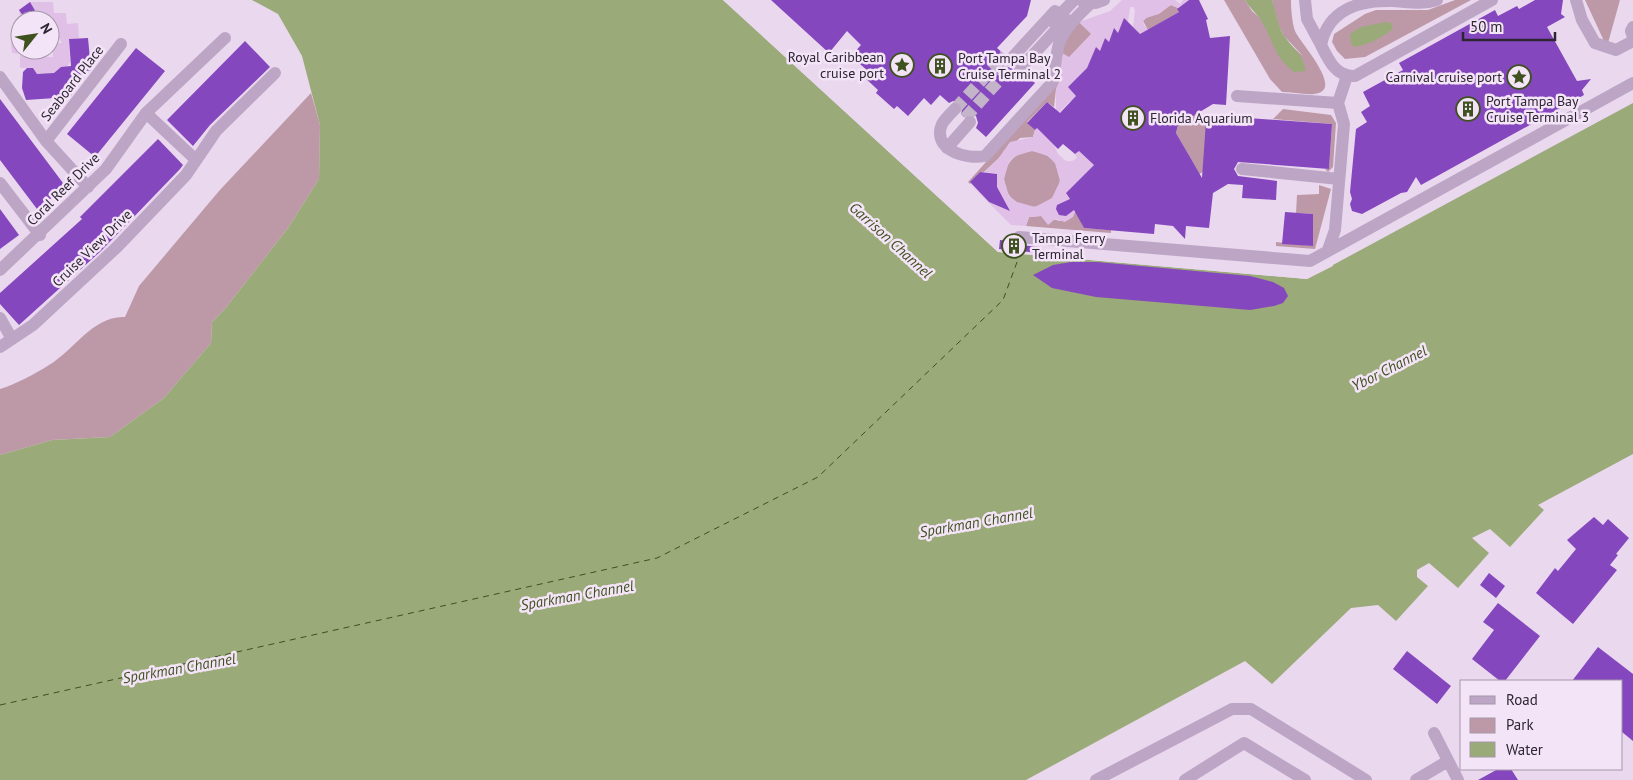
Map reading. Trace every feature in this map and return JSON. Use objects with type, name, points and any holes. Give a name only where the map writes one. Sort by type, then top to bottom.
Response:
[{"type":"street","points":[[1012,62],[1056,0]]},
{"type":"street","points":[[1012,62],[1065,0]]},
{"type":"street","points":[[1012,62],[1080,1],[1104,0]]},
{"type":"street","points":[[1305,0],[1307,19],[1332,66],[1347,76],[1362,74],[1492,0]]},
{"type":"street","points":[[1321,45],[1327,24],[1334,16],[1353,7],[1378,2],[1426,4],[1437,0]]},
{"type":"street","points":[[1576,0],[1582,20],[1595,42],[1616,50],[1633,39],[1631,31],[1633,27]]},
{"type":"street","points":[[944,142],[963,116],[942,123],[944,142],[960,156],[978,158],[988,154],[1051,84],[1055,73],[1059,42],[1080,1]]},
{"type":"street","name":"Coral Reef Drive","points":[[0,270],[106,170],[146,113],[224,38]]},
{"type":"street","name":"Seaboard Place","points":[[46,141],[121,44]]},
{"type":"street","name":"Cruise View Drive","points":[[0,347],[33,325],[117,248],[186,175],[216,131],[275,73]]},
{"type":"street","points":[[1328,250],[1335,230],[1344,124],[1338,103],[1347,76]]},
{"type":"street","points":[[0,77],[46,141],[88,187]]},
{"type":"street","points":[[1019,237],[1310,261],[1633,83]]},
{"type":"street","points":[[1237,96],[1338,103]]},
{"type":"street","points":[[146,113],[196,159]]},
{"type":"street","points":[[1242,169],[1339,179]]},
{"type":"street","points":[[0,183],[40,234]]},
{"type":"street","points":[[0,318],[12,339]]},
{"type":"street","points":[[1096,780],[1232,708],[1251,709],[1366,780]]},
{"type":"street","points":[[1434,733],[1458,780]]},
{"type":"street","points":[[1185,780],[1244,743],[1305,780]]},
{"type":"street","points":[[1416,780],[1448,761]]},
{"type":"green space","points":[[1224,0],[1245,0],[1252,11],[1303,56],[1284,36],[1278,24],[1272,0],[1291,0],[1295,31],[1323,76],[1325,85],[1323,91],[1314,94],[1282,92],[1270,79]]},
{"type":"green space","points":[[1455,0],[1471,0],[1365,57],[1345,59],[1332,42],[1334,34],[1365,14],[1376,10],[1428,10]]},
{"type":"green space","points":[[1585,0],[1620,0],[1608,43],[1604,41]]},
{"type":"green space","points":[[1171,5],[1178,8],[1179,12],[1148,30],[1143,21]]},
{"type":"green space","points":[[1079,22],[1092,34],[1069,58],[1062,53],[1065,40]]},
{"type":"green space","points":[[1060,71],[1062,75],[1056,89],[1054,107],[1047,102],[1027,122],[1035,130],[1033,137],[1020,138],[984,172],[980,172],[970,184],[968,182],[1050,91]]},
{"type":"green space","points":[[311,93],[320,125],[319,179],[288,228],[224,310],[212,322],[211,343],[164,398],[110,437],[52,440],[0,455],[0,389],[49,365],[94,327],[114,318],[125,317],[139,286],[219,191]]},
{"type":"green space","points":[[1283,109],[1331,115],[1336,123],[1333,167],[1328,172],[1325,169],[1329,169],[1332,124],[1273,119]]},
{"type":"green space","points":[[1195,114],[1201,124],[1211,128],[1207,170],[1199,174],[1176,133],[1178,125]]},
{"type":"green space","points":[[1032,151],[1043,153],[1052,159],[1058,168],[1060,179],[1058,190],[1052,199],[1043,205],[1032,207],[1021,205],[1012,199],[1006,190],[1004,179],[1006,168],[1012,159],[1021,153]]},
{"type":"green space","points":[[1319,185],[1331,189],[1315,249],[1276,246],[1276,242],[1313,246],[1313,214],[1296,213],[1297,195],[1319,194]]},
{"type":"green space","points":[[1076,210],[1084,228],[1111,230],[1111,233],[1026,226],[1029,217],[1041,216],[1060,221]]},
{"type":"shaded area","points":[[1122,0],[1175,0],[1180,4],[1183,0],[1189,0],[1178,8],[1171,5],[1159,14],[1146,18],[1143,21],[1148,30],[1140,34],[1133,27],[1135,10],[1133,7],[1130,7],[1128,22],[1124,19],[1118,33],[1114,29],[1109,42],[1105,38],[1100,51],[1087,68],[1068,87],[1083,102],[1077,108],[1070,101],[1041,132],[1066,161],[1072,161],[1077,158],[1075,154],[1079,151],[1094,165],[1066,193],[1076,210],[1073,217],[1065,222],[1055,219],[1048,225],[1041,216],[1029,217],[1026,226],[1011,225],[970,184],[990,202],[997,187],[997,174],[984,172],[998,159],[1010,142],[1033,137],[1035,130],[1056,109],[1056,89],[1062,75],[1060,71],[1062,53],[1069,57],[1091,34],[1079,22],[1110,11]],"holes":[[[1032,151],[1048,156],[1055,163],[1060,181],[1052,198],[1035,207],[1017,202],[1009,196],[1004,179],[1009,162],[1015,156]]]},
{"type":"shaded area","points":[[30,2],[53,2],[54,10],[19,10]]},
{"type":"shaded area","points":[[60,13],[66,13],[67,24],[78,23],[79,38],[69,39],[70,62],[67,67],[57,70],[44,90],[43,74],[37,74],[33,68],[20,68],[20,60],[60,60],[60,43],[62,43],[60,40]]},
{"type":"water","points":[[252,0],[723,0],[998,252],[1307,279],[1633,103],[1633,454],[1538,505],[1544,510],[1510,547],[1490,529],[1472,538],[1489,553],[1458,588],[1429,563],[1417,570],[1417,577],[1428,586],[1396,621],[1378,605],[1351,608],[1272,684],[1245,661],[1026,780],[0,780],[0,455],[52,440],[110,437],[164,398],[211,343],[212,322],[224,310],[288,228],[319,179],[320,125],[302,56],[278,14]]},
{"type":"water","points":[[1245,0],[1272,0],[1281,30],[1299,54],[1306,71],[1294,72],[1287,66],[1277,53],[1260,19]]},
{"type":"water","points":[[1386,22],[1391,23],[1393,29],[1379,38],[1365,45],[1354,47],[1351,43],[1350,34],[1361,27]]},
{"type":"pier","points":[[723,0],[727,0],[999,249],[1306,277],[1332,263],[1333,266],[1307,279],[998,252]]},
{"type":"building","name":"Port Tampa Bay Cruise Terminal 2","points":[[771,0],[1031,0],[1027,16],[997,48],[1004,54],[1002,59],[1004,66],[1012,68],[1015,75],[1022,77],[1026,75],[1035,83],[986,137],[976,128],[978,123],[976,116],[971,114],[964,117],[961,114],[963,107],[960,103],[953,101],[949,103],[940,95],[931,105],[924,98],[908,116],[897,106],[894,109],[876,93],[878,90],[864,77],[869,72],[851,56],[861,45],[847,31],[829,53]]},
{"type":"building","name":"Florida Aquarium","points":[[1189,0],[1199,0],[1208,19],[1206,20],[1210,38],[1230,36],[1226,105],[1213,104],[1178,125],[1176,133],[1202,178],[1206,121],[1212,124],[1247,126],[1248,118],[1332,124],[1329,169],[1238,162],[1234,169],[1238,176],[1277,181],[1276,200],[1242,198],[1243,185],[1228,184],[1213,193],[1209,228],[1186,226],[1185,239],[1173,226],[1155,224],[1154,234],[1084,228],[1074,210],[1066,216],[1059,215],[1056,209],[1057,205],[1070,199],[1066,193],[1094,165],[1079,151],[1075,154],[1063,144],[1058,149],[1037,128],[1035,130],[1027,123],[1047,102],[1060,113],[1076,96],[1068,87],[1087,68],[1096,47],[1100,51],[1105,38],[1109,42],[1114,28],[1118,33],[1124,18],[1140,34],[1179,12],[1177,9]]},
{"type":"building","name":"Port Tampa Bay Cruise Terminal 3","points":[[1535,0],[1563,0],[1561,14],[1565,17],[1547,27],[1577,81],[1591,79],[1582,90],[1584,95],[1421,185],[1416,177],[1407,192],[1401,193],[1362,214],[1352,211],[1350,192],[1356,129],[1367,122],[1361,112],[1370,106],[1363,92],[1403,70],[1399,63],[1495,10],[1498,16],[1517,6],[1519,9]]},
{"type":"building","points":[[30,2],[35,10],[19,10]]},
{"type":"building","points":[[88,38],[91,70],[86,71],[86,74],[76,75],[77,85],[73,85],[73,93],[70,97],[26,100],[22,88],[23,72],[27,68],[33,68],[37,74],[54,73],[61,67],[71,66],[69,39]]},
{"type":"building","points":[[245,41],[270,67],[210,125],[193,146],[167,120]]},
{"type":"building","points":[[136,48],[165,71],[95,157],[67,134]]},
{"type":"building","points":[[0,99],[66,187],[37,209],[0,160]]},
{"type":"building","points":[[158,139],[183,165],[101,251],[19,325],[0,304],[0,293],[82,219],[80,217]]},
{"type":"building","points":[[980,172],[997,174],[997,187],[1010,211],[989,202],[970,182]]},
{"type":"building","points":[[0,209],[19,235],[0,249]]},
{"type":"building","points":[[1285,212],[1313,214],[1313,246],[1282,244]]},
{"type":"building","name":"Tampa Ferry Terminal","points":[[1000,240],[1012,241],[1018,245],[1041,247],[1040,253],[999,249]]},
{"type":"building","points":[[1071,262],[1097,262],[1250,276],[1273,282],[1284,288],[1288,296],[1283,303],[1250,310],[1096,297],[1052,288],[1033,275],[1053,265]]},
{"type":"building","points":[[1594,517],[1603,525],[1608,519],[1629,538],[1610,565],[1617,570],[1573,624],[1536,593],[1555,568],[1558,571],[1576,549],[1567,540]]},
{"type":"building","points":[[1489,573],[1505,586],[1496,598],[1480,585]]},
{"type":"building","points":[[1498,603],[1540,636],[1506,680],[1499,680],[1472,659],[1494,630],[1483,622]]},
{"type":"building","points":[[1598,647],[1633,674],[1633,741],[1623,733],[1623,680],[1573,680]]},
{"type":"building","points":[[1407,651],[1451,686],[1437,704],[1393,669]]},
{"type":"building","points":[[1496,770],[1512,770],[1518,780],[1478,780]]},
{"type":"ferry route","points":[[0,705],[657,558],[818,477],[1003,300],[1020,254]]},
{"type":"tunnel","points":[[955,109],[1005,55]]},
{"type":"tunnel","points":[[965,118],[1014,64]]},
{"type":"place","name":"Royal Caribbean cruise port","points":[[902,65]]},
{"type":"place","name":"Port Tampa Bay Cruise Terminal 2","points":[[940,66]]},
{"type":"place","name":"Carnival cruise port","points":[[1519,77]]},
{"type":"place","name":"Port Tampa Bay Cruise Terminal 3","points":[[1468,109]]},
{"type":"place","name":"Florida Aquarium","points":[[1133,118]]},
{"type":"place","name":"Tampa Ferry Terminal","points":[[1014,246]]},
{"type":"water label","name":"Garrison Channel","points":[[891,240]]},
{"type":"water label","name":"Ybor Channel","points":[[1389,368]]},
{"type":"water label","name":"Sparkman Channel","points":[[976,522]]},
{"type":"water label","name":"Sparkman Channel","points":[[577,595]]},
{"type":"water label","name":"Sparkman Channel","points":[[179,668]]}]
